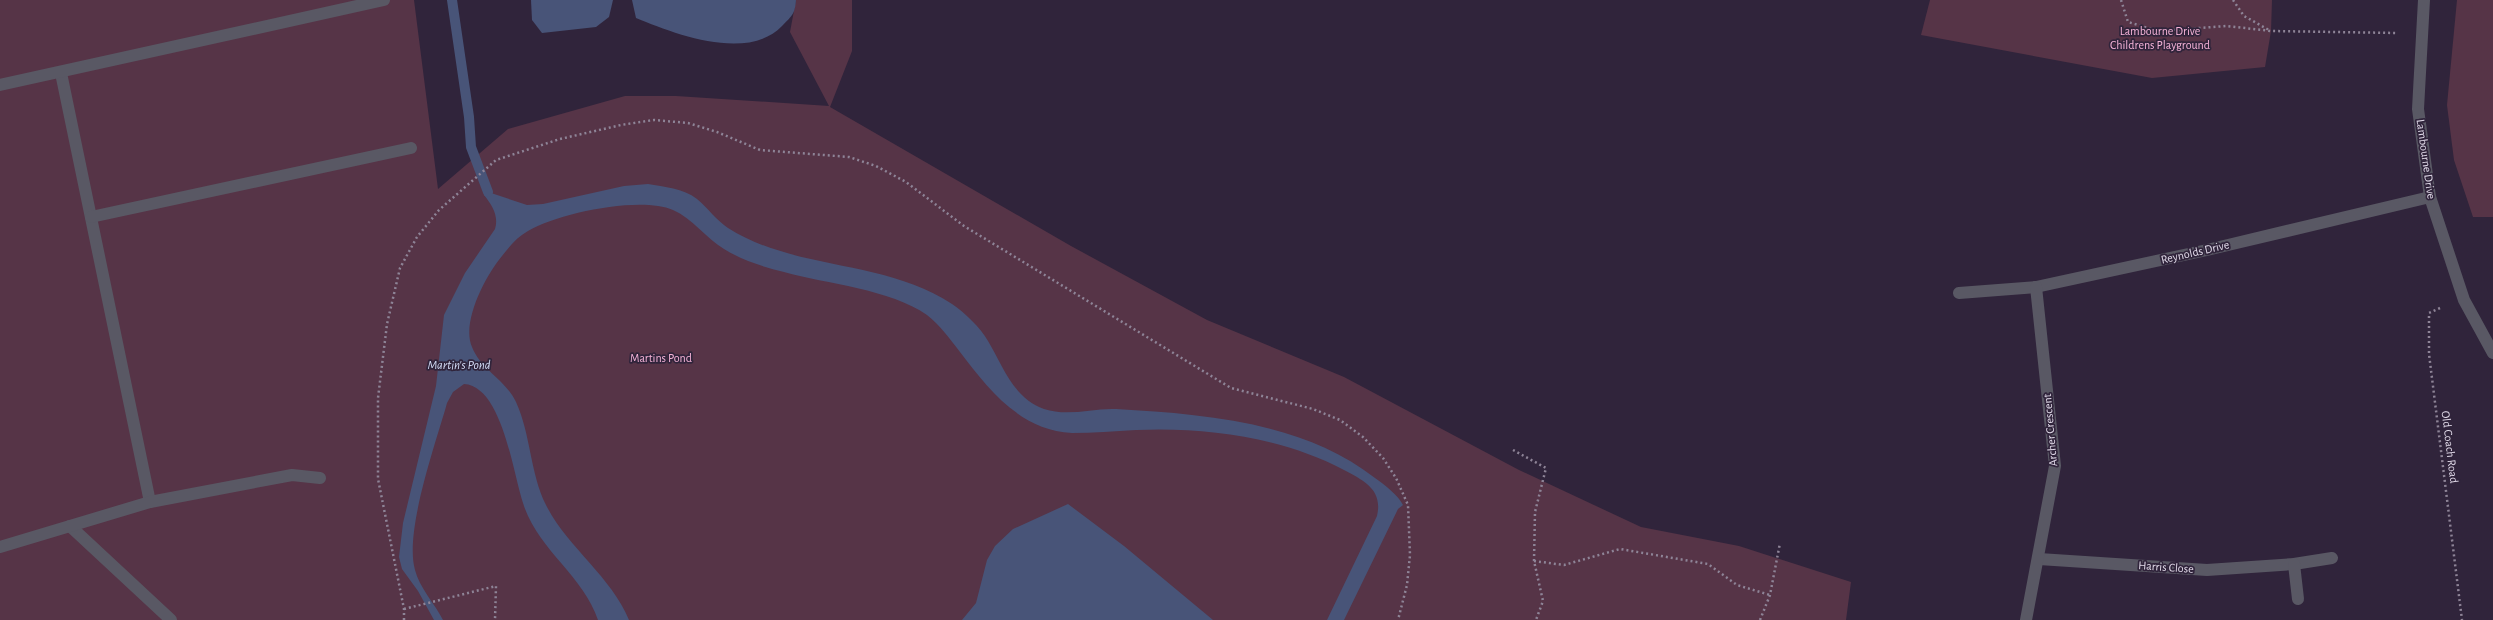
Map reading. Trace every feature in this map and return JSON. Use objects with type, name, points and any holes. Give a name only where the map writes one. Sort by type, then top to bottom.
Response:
[{"type":"street","points":[[0,85],[61,73],[384,0]]},
{"type":"street","name":"Lambourne Drive","points":[[2424,0],[2418,109],[2430,197],[2464,300],[2493,353]]},
{"type":"street","points":[[61,73],[150,502]]},
{"type":"street","points":[[91,217],[411,148]]},
{"type":"street","name":"Reynolds Drive","points":[[1959,293],[2036,287],[2207,250],[2430,197]]},
{"type":"street","name":"Archer Crescent","points":[[2026,620],[2039,559],[2055,466],[2036,287]]},
{"type":"street","points":[[0,547],[150,502],[292,475],[320,478]]},
{"type":"street","points":[[70,526],[171,620]]},
{"type":"street","name":"Harris Close","points":[[2039,559],[2207,570],[2294,564],[2332,558]]},
{"type":"street","points":[[2294,564],[2298,599]]},
{"type":"path","points":[[2121,0],[2128,22],[2158,31],[2227,26],[2271,31],[2421,33]]},
{"type":"path","points":[[2233,0],[2244,16],[2271,31]]},
{"type":"path","points":[[404,620],[404,609],[378,479],[378,398],[387,324],[400,268],[417,237],[439,210],[496,160],[560,139],[621,125],[654,120],[688,124],[717,132],[760,150],[849,157],[876,166],[906,182],[964,226],[1231,388],[1313,409],[1340,420],[1363,436],[1383,458],[1396,478],[1408,505],[1410,555],[1407,585],[1398,620]]},
{"type":"path","name":"Old Coach Road","points":[[2462,620],[2429,354],[2429,313],[2464,300]]},
{"type":"path","points":[[1513,450],[1546,468],[1535,512],[1534,561],[1543,601],[1536,620]]},
{"type":"path","points":[[1760,620],[1770,595],[1780,543]]},
{"type":"path","points":[[1534,561],[1564,565],[1620,549],[1708,564],[1738,584],[1770,595]]},
{"type":"path","points":[[404,609],[425,602],[496,586],[495,620]]},
{"type":"green space","name":"Martins Pond","points":[[0,0],[414,0],[438,189],[508,129],[625,96],[676,96],[829,106],[790,32],[796,0],[852,0],[852,51],[830,107],[1071,246],[1207,320],[1344,377],[1519,470],[1641,527],[1739,546],[1851,582],[1846,620],[0,620]]},
{"type":"green space","name":"Lambourne Drive Childrens Playground","points":[[1930,0],[2272,0],[2271,31],[2265,67],[2152,78],[1921,35]]},
{"type":"green space","points":[[2457,0],[2493,0],[2493,217],[2473,217],[2454,160],[2447,105]]},
{"type":"water","points":[[531,0],[613,0],[609,17],[596,27],[542,33],[532,20]]},
{"type":"water","points":[[632,0],[796,0],[795,9],[791,17],[767,37],[750,42],[731,44],[710,42],[690,37],[636,18]]},
{"type":"water","name":"Martin's Pond","points":[[648,184],[673,188],[692,195],[724,225],[754,242],[782,252],[898,279],[926,290],[952,304],[967,316],[981,331],[1004,371],[1024,397],[1033,404],[1044,409],[1071,412],[1116,409],[1218,418],[1252,424],[1285,433],[1317,444],[1347,459],[1387,487],[1395,494],[1403,505],[1398,509],[1344,620],[1327,620],[1377,516],[1378,507],[1375,493],[1371,487],[1359,478],[1320,459],[1295,449],[1243,436],[1189,430],[1136,430],[1072,433],[1053,430],[1037,424],[1021,416],[994,394],[941,328],[927,315],[912,306],[877,293],[801,276],[753,263],[724,249],[693,223],[673,210],[659,206],[641,205],[600,208],[579,213],[542,224],[524,233],[508,249],[489,275],[472,312],[469,337],[472,347],[481,362],[506,387],[516,402],[525,428],[537,480],[546,505],[565,534],[611,589],[629,620],[598,620],[582,589],[549,548],[530,519],[523,503],[504,433],[497,415],[488,399],[477,388],[464,384],[453,392],[447,403],[429,463],[417,511],[414,533],[413,553],[417,576],[443,620],[434,620],[418,591],[402,569],[399,557],[403,523],[436,386],[444,315],[465,273],[495,229],[496,220],[494,211],[484,195],[488,192],[527,205],[543,204],[624,186]]},
{"type":"water","points":[[1068,504],[1124,546],[1213,620],[962,620],[976,603],[987,560],[995,546],[1013,529]]},
{"type":"waterway","points":[[452,0],[469,117],[471,147],[488,192]]}]
